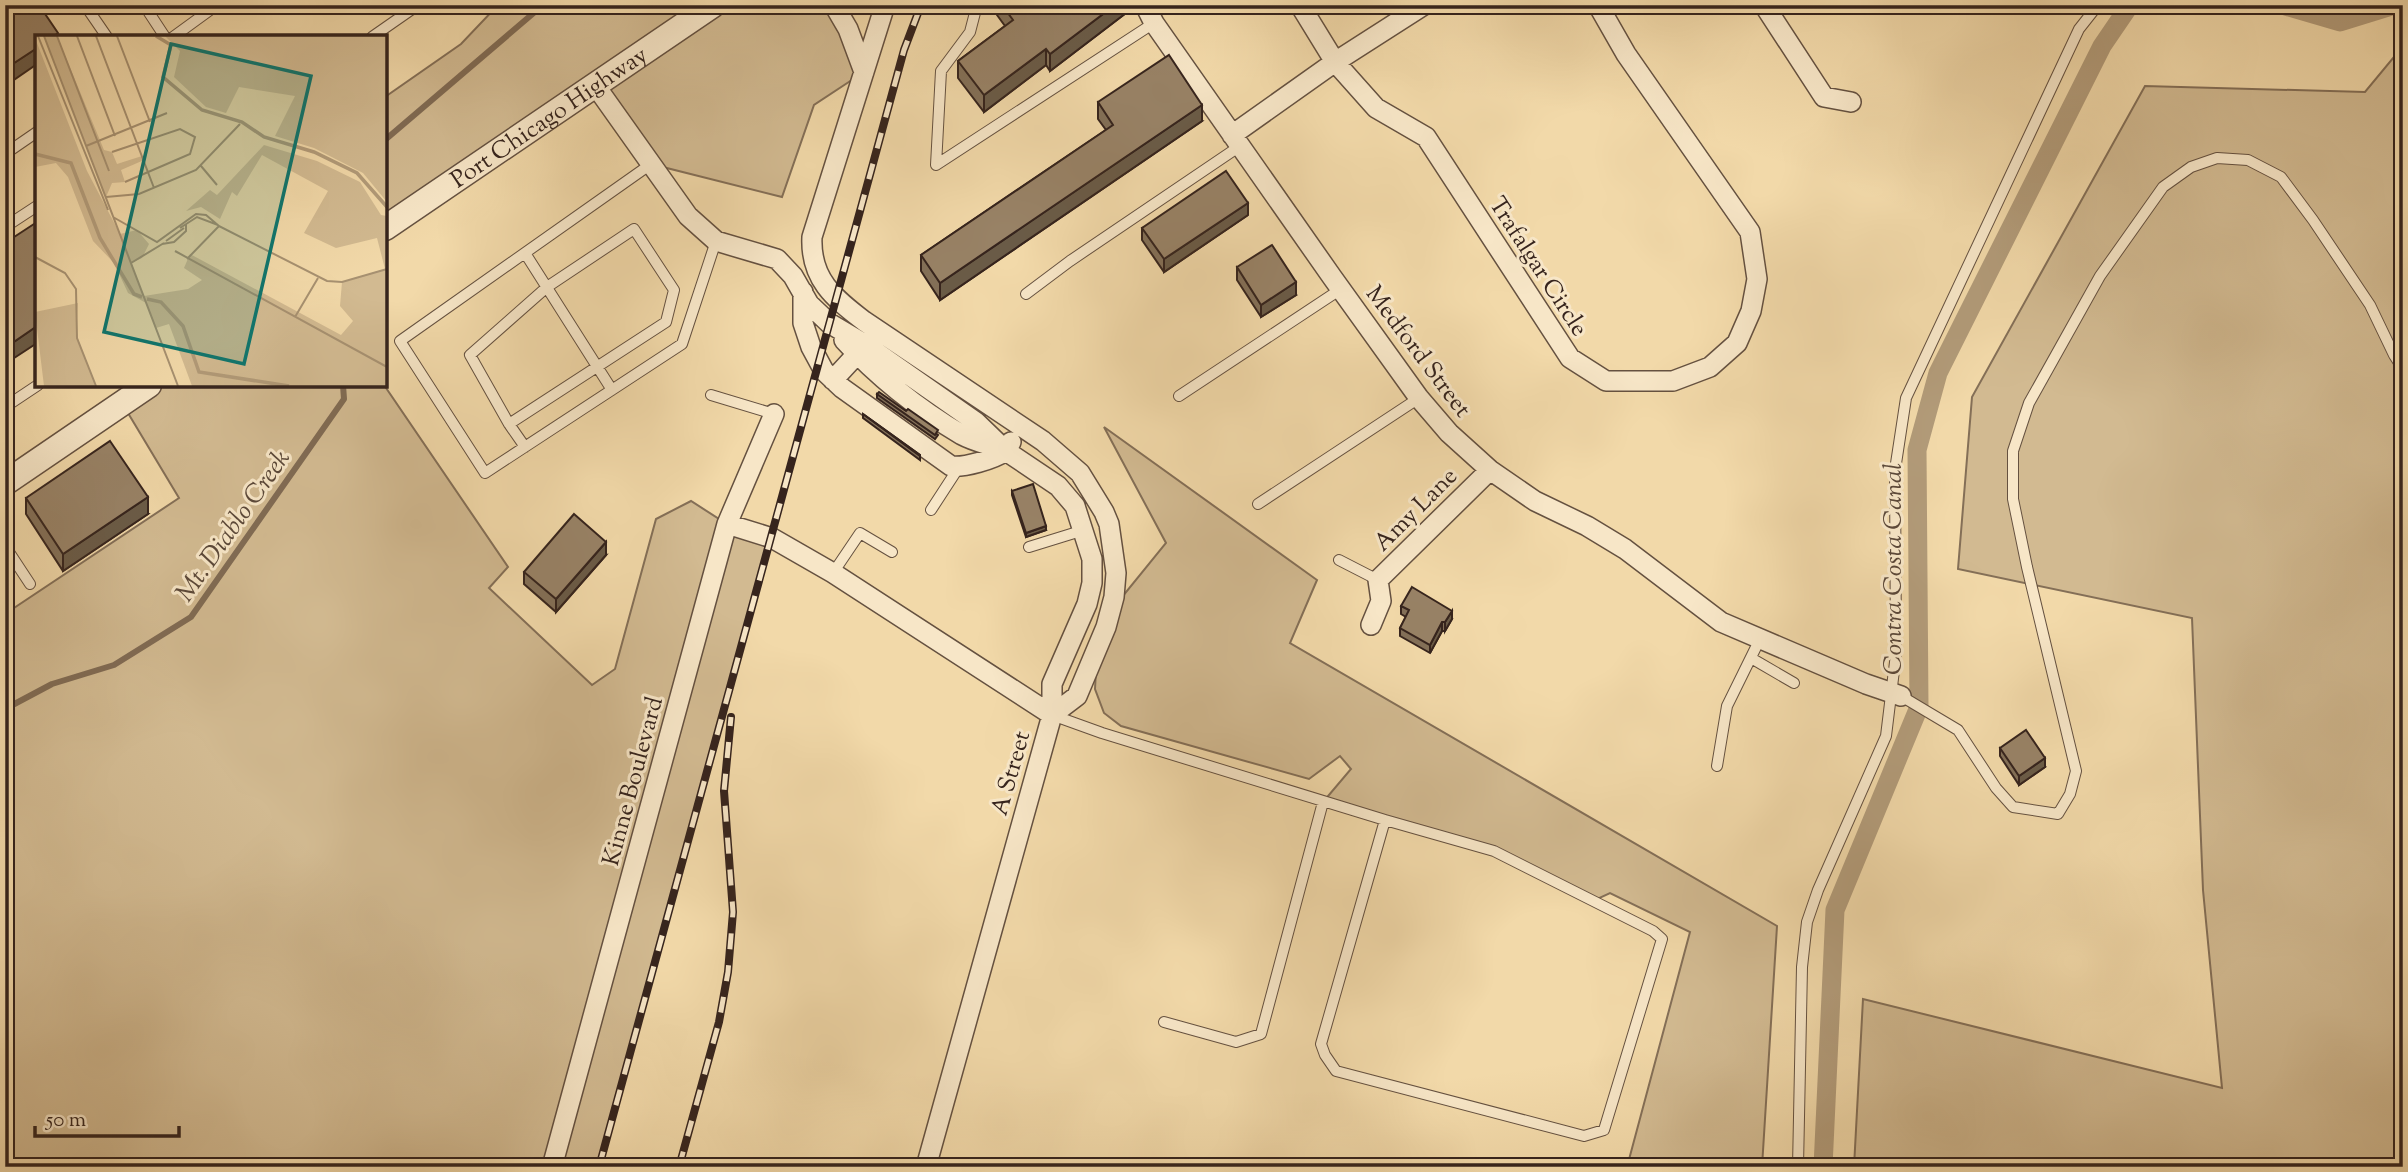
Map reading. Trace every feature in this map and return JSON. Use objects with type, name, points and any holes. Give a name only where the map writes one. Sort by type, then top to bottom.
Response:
[{"type":"street","name":"Port Chicago Highway","points":[[387,227],[713,5]]},
{"type":"street","points":[[834,5],[848,29],[864,72]]},
{"type":"street","points":[[885,5],[812,237],[811,252],[818,276],[836,300],[858,338],[976,422],[1006,451],[1058,486],[1075,506],[1092,559],[1092,583],[1087,604],[1052,684],[1052,715]]},
{"type":"street","name":"Medford Street","points":[[1145,5],[1154,23],[1341,289],[1419,398],[1449,433],[1490,470],[1535,501],[1587,526],[1625,549],[1721,622],[1896,694]]},
{"type":"street","name":"Trafalgar Circle","points":[[1300,5],[1335,62],[1376,108],[1426,137],[1570,358],[1606,381],[1673,381],[1710,367],[1737,343],[1751,311],[1757,279],[1750,232],[1626,54],[1598,5]]},
{"type":"street","points":[[1236,141],[1335,62],[1424,5]]},
{"type":"street","points":[[1764,5],[1824,97],[1851,102]]},
{"type":"street","points":[[596,85],[688,216],[716,241],[777,259],[793,276],[810,304],[829,323],[1020,427],[1043,441],[1080,473],[1109,524],[1116,573],[1114,597],[1106,626],[1077,696],[1052,715]]},
{"type":"street","points":[[803,292],[803,323],[811,347],[824,371],[951,466],[959,467],[1006,451],[1020,427]]},
{"type":"street","points":[[833,380],[858,338]]},
{"type":"street","points":[[5,483],[146,387]]},
{"type":"street","name":"Kinne Boulevard","points":[[552,1167],[727,524],[774,414]]},
{"type":"street","name":"Amy Lane","points":[[1371,625],[1381,601],[1378,580],[1490,470]]},
{"type":"street","name":"A Street","points":[[727,524],[772,538],[833,573],[1052,715],[926,1167]]},
{"type":"lane","points":[[85,5],[106,35]]},
{"type":"lane","points":[[144,5],[164,35]]},
{"type":"lane","points":[[176,35],[217,5]]},
{"type":"lane","points":[[375,35],[418,5]]},
{"type":"lane","points":[[977,5],[970,32],[941,71],[936,165],[1154,23]]},
{"type":"lane","points":[[1798,1167],[1802,967],[1807,922],[1818,890],[1886,736],[1896,694],[1895,470],[1906,398],[2079,29],[2098,5]]},
{"type":"lane","points":[[5,154],[35,133]]},
{"type":"lane","points":[[1026,294],[1236,141]]},
{"type":"lane","points":[[1896,694],[1958,730],[1996,789],[2013,807],[2058,814],[2070,794],[2076,771],[2026,567],[2013,499],[2013,451],[2029,403],[2100,276],[2164,187],[2190,167],[2217,158],[2248,160],[2281,177],[2314,220],[2370,305],[2403,369]]},
{"type":"lane","points":[[651,164],[400,341],[485,473],[682,344],[716,241]]},
{"type":"lane","points":[[5,227],[35,207]]},
{"type":"lane","points":[[509,424],[666,322],[674,290],[634,229],[547,287],[470,355],[509,424],[525,447]]},
{"type":"lane","points":[[525,253],[612,390]]},
{"type":"lane","points":[[1179,396],[1341,289]]},
{"type":"lane","points":[[5,407],[35,387]]},
{"type":"lane","points":[[711,395],[774,414]]},
{"type":"lane","points":[[1258,505],[1419,398]]},
{"type":"lane","points":[[931,510],[959,467]]},
{"type":"lane","points":[[1029,547],[1084,530]]},
{"type":"lane","points":[[833,573],[860,533],[892,552]]},
{"type":"lane","points":[[5,546],[30,584]]},
{"type":"lane","points":[[1339,560],[1378,580]]},
{"type":"lane","points":[[1717,766],[1727,706],[1760,639]]},
{"type":"lane","points":[[1751,658],[1794,683]]},
{"type":"lane","points":[[1052,715],[1323,802],[1494,851],[1653,931],[1662,939],[1604,1130],[1584,1136],[1336,1071],[1321,1044],[1385,820]]},
{"type":"lane","points":[[1164,1022],[1236,1042],[1261,1034],[1323,802]]},
{"type":"shaded area","points":[[498,5],[834,5],[864,72],[814,105],[782,197],[651,164],[595,86],[387,227],[387,96],[461,44]]},
{"type":"shaded area","points":[[2403,46],[2403,1167],[1854,1167],[1863,999],[2222,1088],[2203,890],[2192,618],[1958,569],[1972,397],[2145,86],[2365,92]]},
{"type":"shaded area","points":[[146,387],[385,387],[508,567],[489,588],[592,685],[615,669],[656,519],[691,501],[727,524],[772,538],[599,1167],[5,1167],[5,614],[179,498],[122,403]]},
{"type":"shaded area","points":[[1104,427],[1317,580],[1290,643],[1777,926],[1762,1167],[1627,1167],[1690,932],[1610,893],[1593,901],[1494,851],[1323,802],[1351,769],[1340,756],[1309,779],[1121,726],[1104,713],[1095,689],[1096,670],[1122,597],[1166,543]]},
{"type":"building","points":[[5,5],[39,5],[58,33],[35,35],[35,49],[5,69]]},
{"type":"building","points":[[1002,5],[1115,5],[1050,54],[1046,49],[984,95],[958,61],[1013,20]]},
{"type":"building","points":[[1169,55],[1202,105],[940,283],[921,255],[1113,125],[1098,102]]},
{"type":"building","points":[[1226,171],[1248,203],[1164,259],[1142,228]]},
{"type":"building","points":[[35,223],[35,327],[5,348],[5,243]]},
{"type":"building","points":[[1272,245],[1296,282],[1261,305],[1237,267]]},
{"type":"building","points":[[879,392],[938,430],[935,435],[877,394]]},
{"type":"building","points":[[110,441],[148,497],[63,554],[26,498]]},
{"type":"building","points":[[1033,484],[1046,526],[1026,533],[1012,491]]},
{"type":"building","points":[[574,514],[606,542],[556,599],[524,572]]},
{"type":"building","points":[[1412,587],[1452,611],[1445,622],[1442,622],[1430,645],[1400,628],[1409,610],[1401,606]]},
{"type":"building","points":[[2026,730],[2045,758],[2019,776],[2000,748]]},
{"type":"waterway","name":"Mt. Diablo Creek","points":[[387,138],[543,5]]},
{"type":"waterway","name":"Contra Costa Canal","points":[[1823,1167],[1835,910],[1919,707],[1917,450],[1938,373],[2102,46],[2130,5]]},
{"type":"waterway","name":"Contra Costa Canal","points":[[2282,5],[2340,22],[2395,5]]},
{"type":"waterway","name":"Mt. Diablo Creek","points":[[5,709],[52,684],[114,665],[191,617],[344,399],[343,387]]},
{"type":"railway","points":[[599,1167],[904,50],[921,5]]},
{"type":"railway","points":[[679,1167],[719,1022],[728,972],[733,912],[724,791],[731,717]]}]
